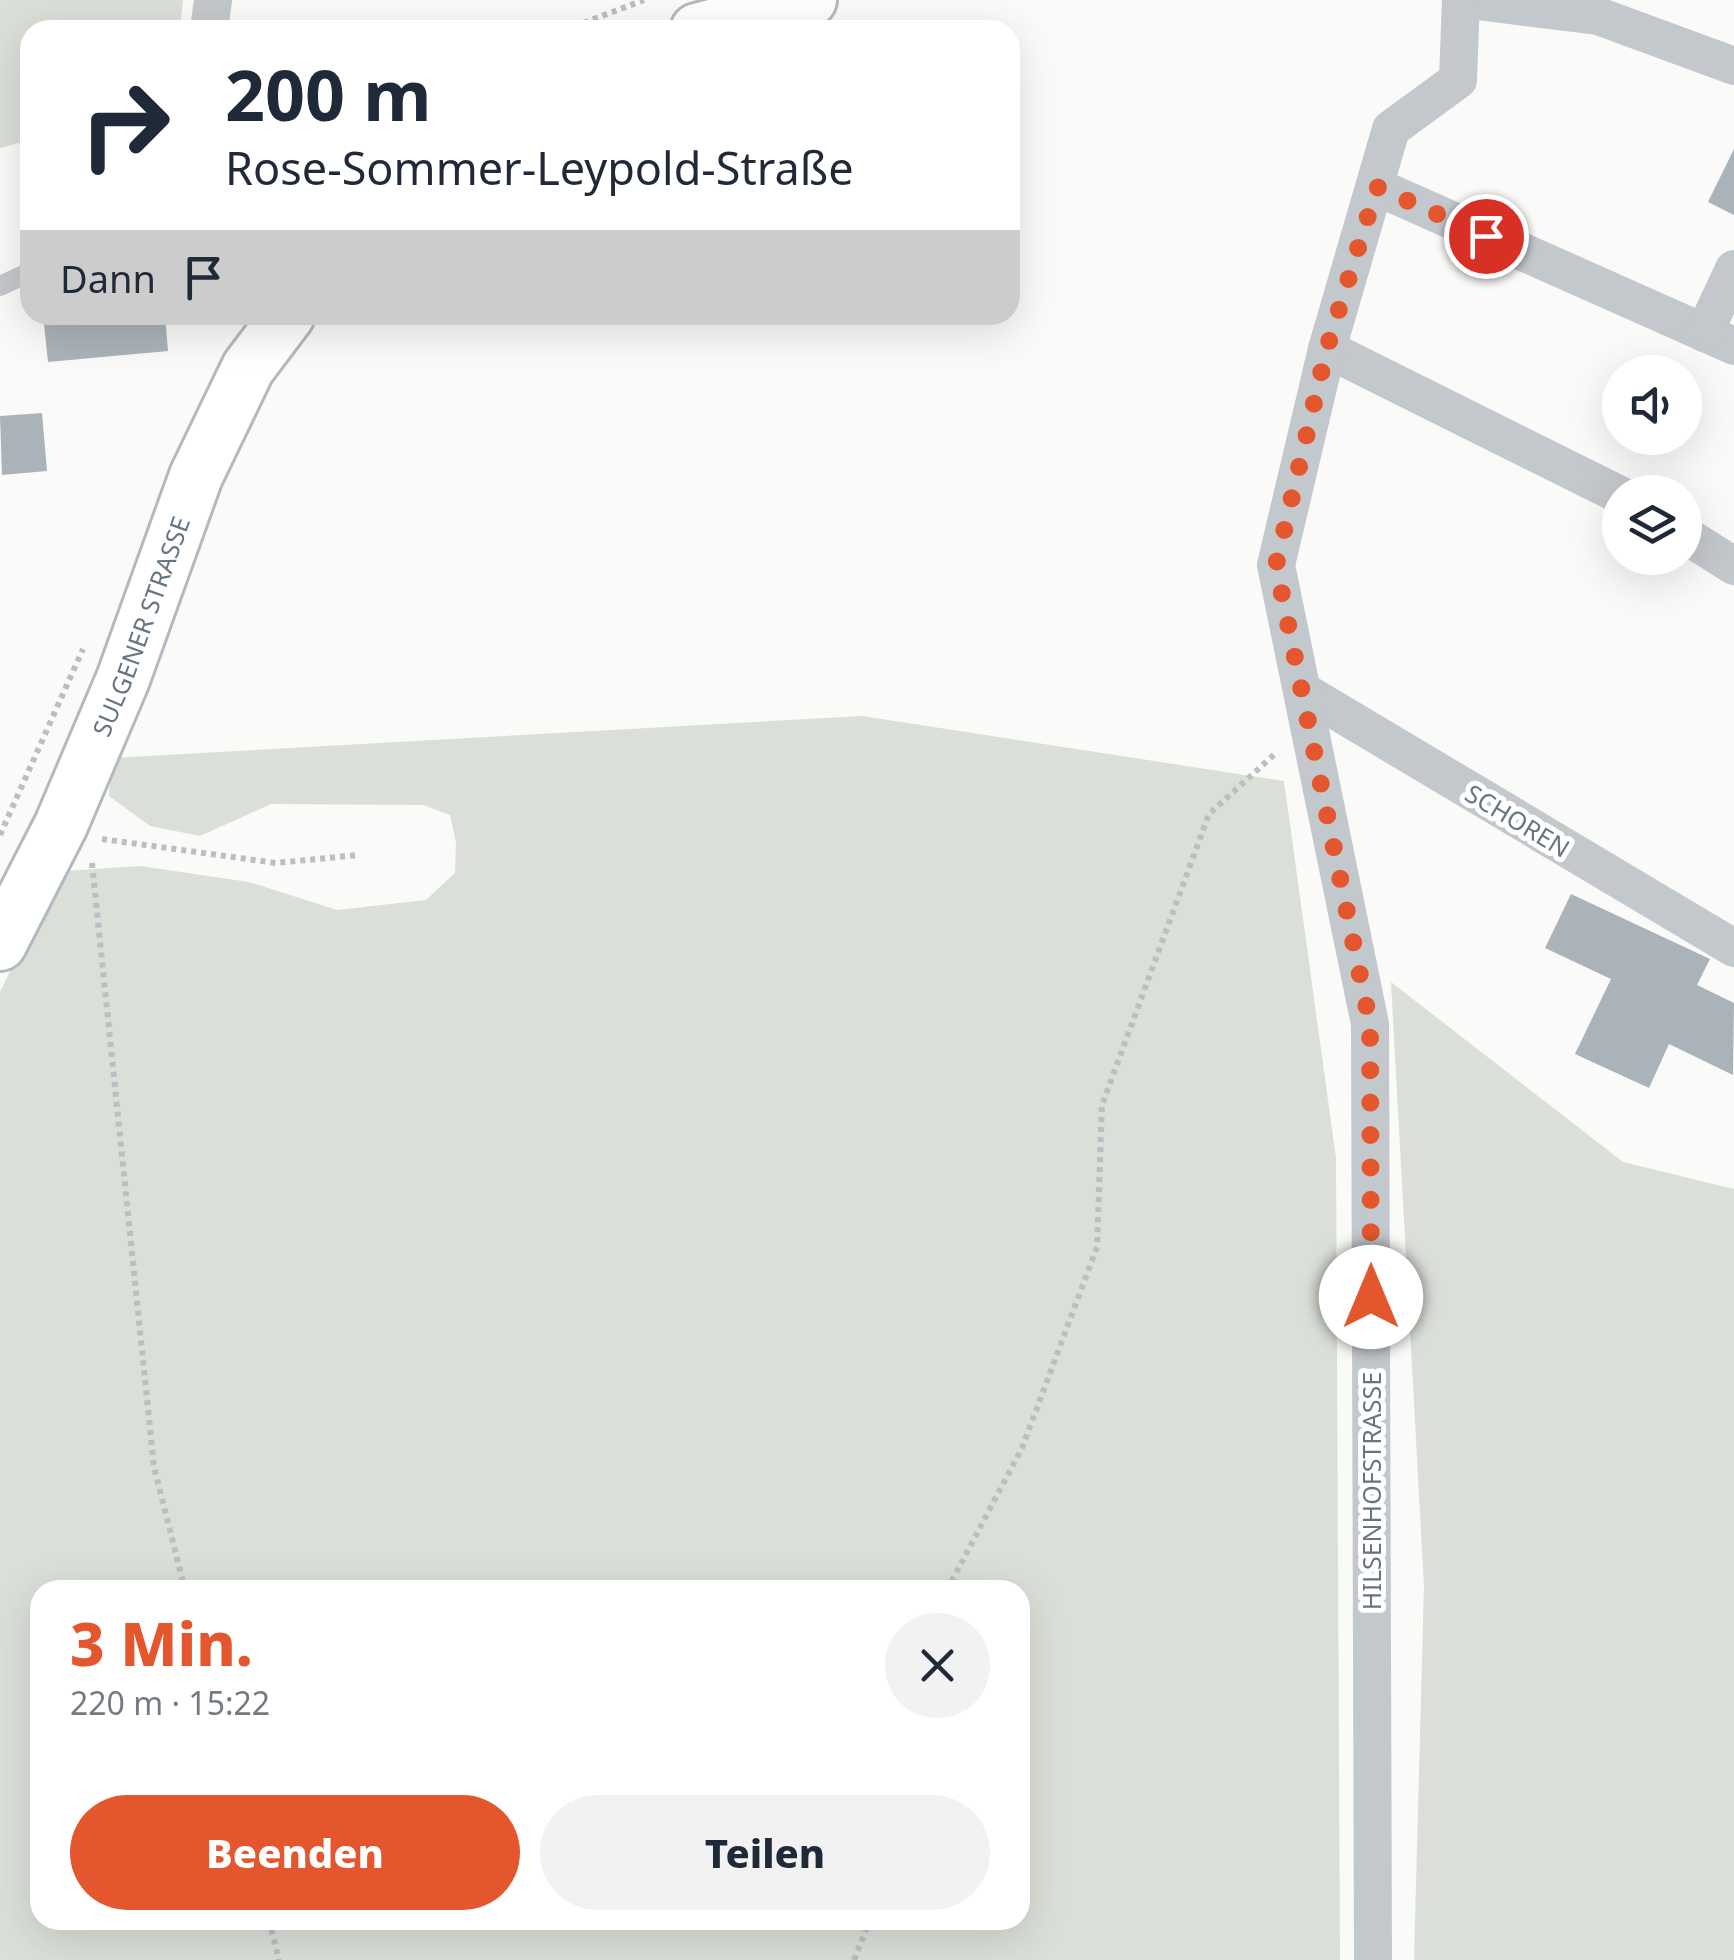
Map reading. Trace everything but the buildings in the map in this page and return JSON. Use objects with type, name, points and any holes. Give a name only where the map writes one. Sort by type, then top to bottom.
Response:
[{"type":"main road","points":[[734,20],[810,0]]},
{"type":"main road","name":"SULGENER STRASSE","points":[[0,944],[60,825],[123,679],[196,476],[248,368],[280,325]]},
{"type":"street","name":"HILSENHOFSTRASSE","points":[[1373,1960],[1370,1024],[1276,565],[1327,348],[1392,129],[1458,80],[1460,0]]},
{"type":"street","points":[[1470,0],[1598,16],[1734,66]]},
{"type":"street","points":[[1377,187],[1719,340],[1734,269]]},
{"type":"street","points":[[1327,348],[1602,485]]},
{"type":"street","points":[[1702,546],[1734,566]]},
{"type":"street","name":"SCHOREN","points":[[1306,707],[1734,948]]},
{"type":"path","points":[[591,20],[644,0]]},
{"type":"path","points":[[953,1580],[1022,1448],[1097,1247],[1102,1104],[1209,814],[1306,707]]},
{"type":"path","points":[[0,835],[11,809]]},
{"type":"path","points":[[89,837],[276,863],[358,854]]},
{"type":"path","points":[[91,857],[154,1467],[182,1580]]},
{"type":"path","points":[[272,1930],[279,1960]]},
{"type":"path","points":[[854,1960],[866,1930]]},
{"type":"shaded area","points":[[0,0],[183,0],[181,20],[20,20],[20,143],[0,148]]},
{"type":"shaded area","points":[[862,716],[1284,781],[1336,1158],[1340,1960],[0,1960],[0,992],[40,911],[65,871],[140,866],[249,882],[337,910],[426,900],[455,873],[456,843],[450,815],[423,805],[271,804],[200,836],[150,826],[109,796],[111,758]]},
{"type":"shaded area","points":[[1391,982],[1623,1162],[1734,1189],[1734,1960],[1414,1960],[1424,1586]]},
{"type":"route","points":[[1371,1297],[1370,1024],[1276,565],[1327,348],[1377,187],[1486,236]]}]
